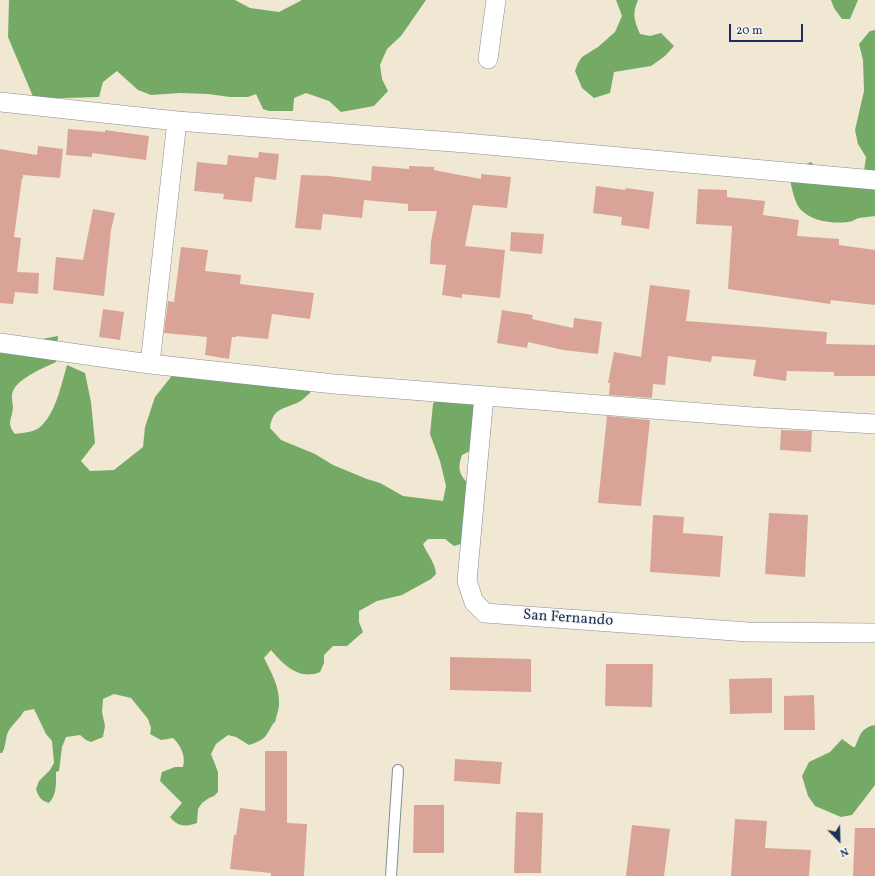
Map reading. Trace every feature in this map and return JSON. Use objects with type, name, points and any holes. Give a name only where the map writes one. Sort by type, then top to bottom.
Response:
[{"type":"street","points":[[488,59],[496,0]]},
{"type":"street","points":[[0,102],[178,121],[466,143],[875,180]]},
{"type":"street","points":[[150,364],[178,121]]},
{"type":"street","points":[[0,343],[150,364],[334,384],[753,417],[875,424]]},
{"type":"street","name":"San Fernando","points":[[484,396],[467,581],[474,602],[485,613],[748,632],[875,633]]},
{"type":"lane","points":[[391,876],[398,770]]},
{"type":"green space","points":[[9,0],[235,0],[250,8],[279,12],[302,0],[426,0],[401,36],[387,49],[380,65],[382,79],[388,91],[374,106],[341,112],[329,101],[306,93],[294,98],[293,111],[269,111],[263,109],[256,94],[248,97],[180,93],[151,95],[138,90],[117,71],[103,82],[99,97],[34,99],[8,37]]},
{"type":"green space","points":[[616,0],[638,0],[634,17],[640,34],[650,36],[661,33],[674,46],[665,56],[651,66],[614,72],[610,93],[594,98],[582,88],[575,71],[582,57],[598,47],[615,32],[622,16]]},
{"type":"green space","points":[[831,0],[858,0],[850,19],[842,19],[834,8]]},
{"type":"green space","points":[[875,30],[875,216],[859,218],[851,222],[842,223],[816,219],[801,210],[796,202],[789,171],[811,162],[823,174],[864,171],[866,157],[858,144],[855,130],[864,91],[863,60],[859,44],[870,31]]},
{"type":"green space","points":[[58,336],[56,362],[27,377],[14,389],[10,424],[15,434],[39,428],[50,415],[54,407],[67,365],[85,373],[91,402],[95,443],[81,461],[90,471],[114,470],[143,447],[145,427],[155,397],[174,373],[277,375],[300,370],[308,374],[310,393],[302,400],[282,409],[274,415],[270,428],[281,440],[315,454],[333,465],[380,483],[403,496],[443,501],[446,486],[440,461],[430,434],[433,404],[446,383],[483,387],[472,450],[462,455],[460,461],[461,473],[465,480],[473,488],[464,543],[454,546],[445,539],[428,539],[423,544],[433,562],[436,574],[431,579],[402,595],[377,601],[359,611],[359,622],[363,632],[347,646],[333,646],[324,655],[324,663],[320,672],[312,674],[298,673],[281,661],[271,650],[264,658],[278,692],[279,706],[275,723],[274,722],[267,734],[262,739],[249,745],[236,737],[228,735],[216,744],[211,754],[218,772],[218,792],[202,803],[198,809],[197,823],[182,825],[176,823],[170,817],[182,803],[160,781],[162,772],[175,767],[183,767],[183,755],[178,744],[173,738],[161,740],[150,734],[151,728],[148,719],[131,698],[114,694],[103,699],[102,712],[105,726],[103,737],[91,742],[80,735],[66,737],[62,747],[59,771],[56,772],[55,793],[49,803],[40,798],[36,789],[39,781],[50,770],[54,763],[52,741],[46,734],[34,709],[24,711],[12,726],[8,732],[3,751],[0,753],[0,348]]},
{"type":"green space","points":[[875,725],[875,785],[852,815],[841,817],[815,806],[808,796],[802,776],[809,762],[830,752],[842,739],[855,747],[863,730]]},
{"type":"building","points":[[68,129],[105,132],[105,130],[149,136],[146,160],[92,153],[92,157],[66,155]]},
{"type":"building","points":[[38,146],[63,149],[60,178],[23,175],[22,178],[14,237],[21,238],[17,272],[39,273],[38,294],[15,292],[13,304],[0,303],[0,149],[37,155]]},
{"type":"building","points":[[259,152],[279,154],[276,180],[255,177],[252,202],[223,199],[224,194],[194,191],[197,162],[227,165],[228,155],[258,158]]},
{"type":"building","points":[[372,166],[409,169],[409,166],[434,167],[434,170],[481,179],[481,174],[511,177],[507,208],[473,205],[465,246],[505,250],[500,298],[462,294],[462,298],[442,295],[446,265],[430,264],[431,241],[437,211],[408,211],[408,204],[364,200],[362,218],[323,214],[321,230],[295,228],[301,175],[329,176],[371,181]]},
{"type":"building","points":[[596,186],[654,192],[649,229],[621,225],[622,217],[593,213]]},
{"type":"building","points":[[698,189],[727,190],[727,197],[765,201],[763,215],[799,220],[797,236],[839,239],[839,245],[875,250],[875,305],[831,300],[830,304],[728,289],[732,226],[696,224]]},
{"type":"building","points":[[93,209],[115,213],[111,230],[104,296],[53,290],[56,257],[83,260]]},
{"type":"building","points":[[511,232],[544,234],[542,254],[510,251]]},
{"type":"building","points":[[181,247],[208,250],[205,271],[241,275],[240,284],[314,293],[310,319],[272,314],[268,339],[236,336],[232,337],[229,359],[205,355],[207,337],[164,333],[168,301],[174,302]]},
{"type":"building","points":[[650,285],[690,290],[686,321],[827,332],[826,344],[875,345],[875,376],[834,376],[834,372],[787,371],[786,381],[753,376],[756,360],[712,356],[711,362],[668,356],[665,385],[653,384],[652,398],[609,395],[610,383],[608,383],[614,352],[641,357]]},
{"type":"building","points":[[103,309],[124,312],[120,340],[99,337]]},
{"type":"building","points":[[502,310],[533,315],[532,319],[573,328],[574,318],[602,322],[598,354],[563,350],[528,342],[527,348],[497,343]]},
{"type":"building","points":[[607,416],[650,420],[641,506],[598,503]]},
{"type":"building","points":[[781,430],[812,431],[811,452],[780,450]]},
{"type":"building","points":[[769,513],[808,515],[805,577],[765,574]]},
{"type":"building","points":[[653,515],[684,517],[683,533],[723,536],[720,577],[650,572]]},
{"type":"building","points":[[450,657],[531,659],[531,692],[450,690]]},
{"type":"building","points":[[606,664],[653,664],[652,707],[605,706]]},
{"type":"building","points":[[772,678],[772,713],[730,714],[729,679]]},
{"type":"building","points":[[814,695],[815,730],[784,730],[784,696]]},
{"type":"building","points":[[265,751],[287,751],[287,823],[307,824],[304,876],[271,876],[271,873],[230,869],[234,835],[236,835],[240,808],[265,811]]},
{"type":"building","points":[[455,759],[502,762],[500,784],[454,781]]},
{"type":"building","points":[[414,805],[444,805],[444,853],[413,853]]},
{"type":"building","points":[[516,812],[543,813],[541,873],[514,873]]},
{"type":"building","points":[[735,819],[767,821],[765,848],[811,850],[809,876],[731,876]]},
{"type":"building","points":[[632,825],[670,829],[664,876],[626,876]]},
{"type":"building","points":[[855,828],[875,828],[875,876],[853,876]]}]
